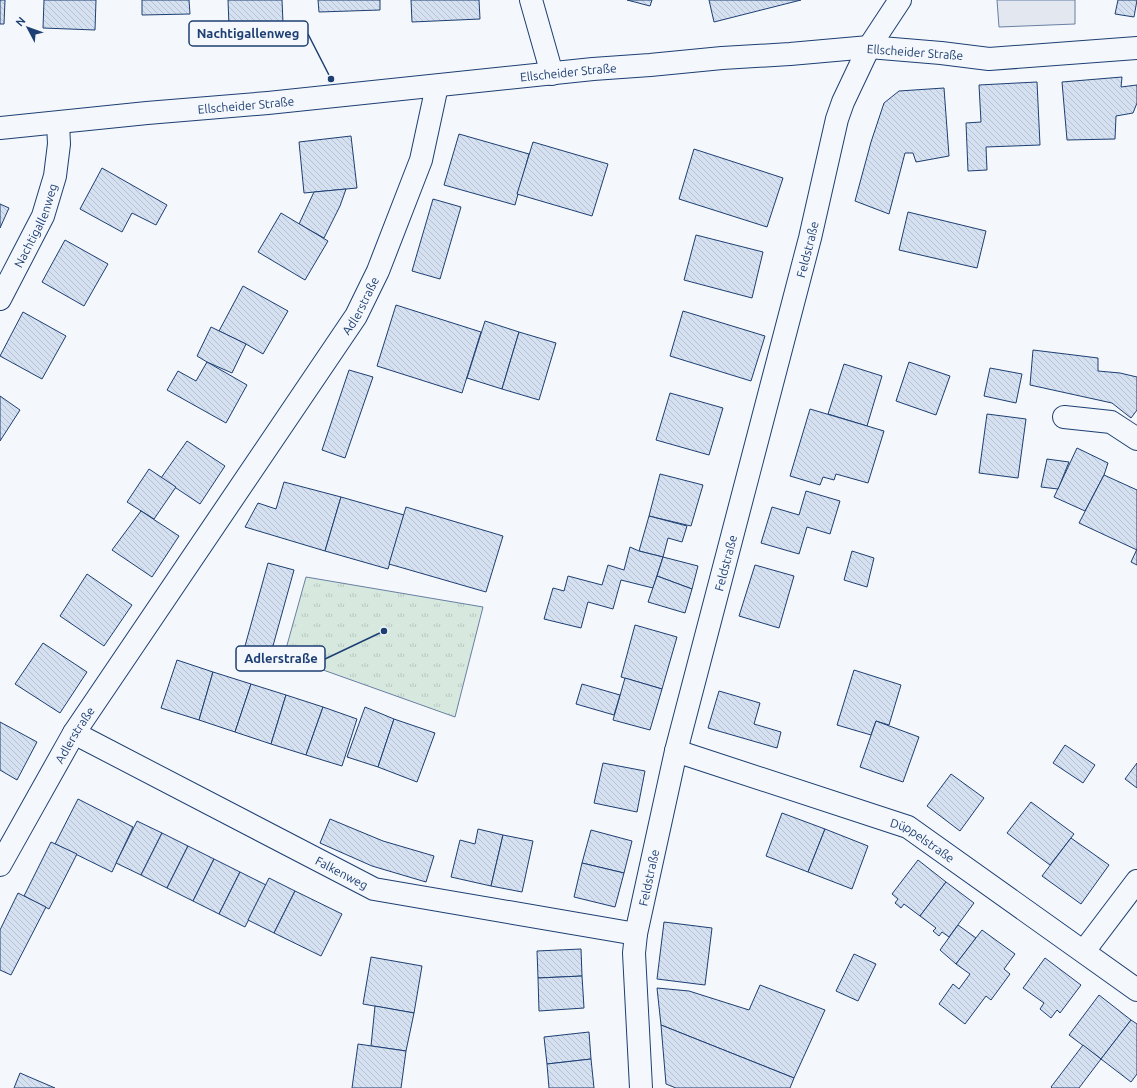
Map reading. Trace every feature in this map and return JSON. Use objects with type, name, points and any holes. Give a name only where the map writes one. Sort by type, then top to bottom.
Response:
[{"type":"street","points":[[531,0],[552,74]]},
{"type":"street","name":"Feldstraße","points":[[641,1088],[634,953],[636,934],[676,752],[806,252],[837,119],[843,102],[869,47],[900,0]]},
{"type":"street","name":"Ellscheider Straße","points":[[0,128],[147,113],[268,103],[593,69],[869,47],[989,58],[1137,48]]},
{"type":"street","name":"Adlerstraße","points":[[0,865],[74,733],[356,316],[378,271],[421,160],[437,86]]},
{"type":"street","name":"Nachtigallenweg","points":[[0,299],[42,216],[55,176],[59,144],[58,123]]},
{"type":"street","points":[[1064,417],[1111,422],[1137,439]]},
{"type":"street","name":"Falkenweg","points":[[74,733],[374,889],[636,934]]},
{"type":"street","name":"Düppelstraße","points":[[676,752],[908,827],[1137,990]]},
{"type":"street","points":[[1084,951],[1137,881]]},
{"type":"green space","points":[[306,577],[483,607],[455,717],[284,656]]},
{"type":"shaded area","points":[[997,0],[1075,0],[1075,24],[999,27]]},
{"type":"building","points":[[0,0],[5,0],[4,24],[0,24]]},
{"type":"building","points":[[44,0],[96,0],[95,30],[43,28]]},
{"type":"building","points":[[142,0],[189,0],[190,14],[142,15]]},
{"type":"building","points":[[228,0],[282,0],[283,23],[229,26]]},
{"type":"building","points":[[318,0],[380,0],[380,10],[319,12]]},
{"type":"building","points":[[411,0],[479,0],[480,19],[412,22]]},
{"type":"building","points":[[627,0],[652,0],[650,6]]},
{"type":"building","points":[[709,0],[801,0],[714,22]]},
{"type":"building","points":[[1118,0],[1137,0],[1134,17],[1115,14]]},
{"type":"building","points":[[1122,77],[1121,87],[1137,85],[1137,103],[1133,113],[1116,116],[1115,139],[1067,140],[1062,82]]},
{"type":"building","points":[[1037,82],[1040,145],[986,147],[987,170],[968,171],[966,123],[981,122],[979,85]]},
{"type":"building","points":[[944,88],[949,156],[916,162],[913,153],[905,153],[889,214],[855,201],[871,142],[884,103],[899,91]]},
{"type":"building","points":[[459,134],[529,154],[515,205],[444,185]]},
{"type":"building","points":[[351,136],[357,188],[304,193],[299,142]]},
{"type":"building","points":[[533,142],[608,164],[592,216],[517,194]]},
{"type":"building","points":[[694,149],[783,178],[767,227],[679,199]]},
{"type":"building","points":[[102,168],[167,205],[156,225],[132,213],[122,232],[80,209]]},
{"type":"building","points":[[346,189],[340,206],[324,238],[299,224],[314,192]]},
{"type":"building","points":[[433,199],[461,207],[440,279],[412,271]]},
{"type":"building","points":[[0,204],[9,208],[0,228]]},
{"type":"building","points":[[908,212],[986,231],[977,268],[899,250]]},
{"type":"building","points":[[281,213],[328,241],[305,280],[258,252]]},
{"type":"building","points":[[696,235],[763,252],[752,298],[684,280]]},
{"type":"building","points":[[65,240],[108,264],[84,306],[42,282]]},
{"type":"building","points":[[243,286],[288,311],[263,354],[219,331]]},
{"type":"building","points":[[396,305],[481,332],[462,393],[377,366]]},
{"type":"building","points":[[683,311],[765,336],[751,381],[670,356]]},
{"type":"building","points":[[23,312],[66,336],[42,379],[0,356]]},
{"type":"building","points":[[485,321],[519,332],[502,389],[467,378]]},
{"type":"building","points":[[211,327],[246,344],[232,373],[197,356]]},
{"type":"building","points":[[519,332],[556,343],[539,400],[502,389]]},
{"type":"building","points":[[1033,350],[1098,358],[1098,371],[1120,373],[1137,377],[1137,410],[1131,418],[1112,403],[1030,385]]},
{"type":"building","points":[[207,362],[247,385],[226,423],[167,390],[178,371],[196,381]]},
{"type":"building","points":[[909,362],[950,376],[936,415],[896,401]]},
{"type":"building","points":[[844,364],[882,376],[867,426],[828,414]]},
{"type":"building","points":[[990,368],[1022,374],[1016,403],[984,396]]},
{"type":"building","points":[[349,370],[373,377],[345,458],[322,450]]},
{"type":"building","points":[[670,393],[723,408],[709,455],[656,440]]},
{"type":"building","points":[[0,396],[20,410],[0,441]]},
{"type":"building","points":[[810,409],[884,431],[868,483],[836,474],[834,480],[823,477],[820,485],[790,476]]},
{"type":"building","points":[[987,414],[1026,419],[1018,478],[979,473]]},
{"type":"building","points":[[187,441],[225,466],[200,504],[161,478]]},
{"type":"building","points":[[1077,448],[1108,463],[1104,475],[1085,511],[1054,497]]},
{"type":"building","points":[[1047,459],[1069,462],[1058,489],[1041,487]]},
{"type":"building","points":[[149,469],[176,487],[154,519],[127,502]]},
{"type":"building","points":[[660,474],[703,485],[691,526],[649,516]]},
{"type":"building","points":[[1104,475],[1137,490],[1137,550],[1079,523]]},
{"type":"building","points":[[284,482],[341,497],[325,551],[245,527],[258,503],[276,509]]},
{"type":"building","points":[[806,491],[840,501],[830,534],[807,527],[799,554],[761,543],[772,507],[799,515]]},
{"type":"building","points":[[341,497],[404,515],[388,569],[325,551]]},
{"type":"building","points":[[406,507],[503,536],[486,592],[389,564]]},
{"type":"building","points":[[141,511],[179,536],[152,577],[112,550]]},
{"type":"building","points":[[649,516],[687,526],[682,542],[668,538],[663,557],[639,551]]},
{"type":"building","points":[[630,547],[639,551],[663,557],[653,588],[621,580],[613,609],[588,602],[581,628],[544,619],[553,588],[564,591],[568,576],[602,585],[608,565],[624,570]]},
{"type":"building","points":[[1137,549],[1137,565],[1131,562]]},
{"type":"building","points":[[852,551],[874,558],[867,587],[844,580]]},
{"type":"building","points":[[663,557],[698,566],[692,589],[657,576]]},
{"type":"building","points":[[268,563],[294,570],[271,653],[245,646]]},
{"type":"building","points":[[755,565],[794,576],[779,628],[739,616]]},
{"type":"building","points":[[87,574],[132,605],[104,646],[60,616]]},
{"type":"building","points":[[657,576],[692,589],[685,613],[648,602]]},
{"type":"building","points":[[635,625],[677,637],[662,689],[621,677]]},
{"type":"building","points":[[43,643],[87,672],[60,713],[15,684]]},
{"type":"building","points":[[177,660],[213,672],[199,720],[161,708]]},
{"type":"building","points":[[854,670],[901,685],[889,725],[876,721],[871,735],[837,725]]},
{"type":"building","points":[[213,672],[251,684],[235,732],[199,720]]},
{"type":"building","points":[[625,678],[662,689],[650,730],[613,720]]},
{"type":"building","points":[[251,684],[286,695],[271,744],[235,732]]},
{"type":"building","points":[[582,684],[620,695],[614,715],[576,704]]},
{"type":"building","points":[[719,691],[760,703],[754,724],[781,732],[777,748],[708,728]]},
{"type":"building","points":[[286,695],[323,707],[306,755],[271,744]]},
{"type":"building","points":[[323,707],[357,719],[342,766],[306,755]]},
{"type":"building","points":[[365,707],[394,719],[378,767],[347,757]]},
{"type":"building","points":[[394,719],[435,733],[417,782],[378,767]]},
{"type":"building","points":[[876,721],[919,737],[903,782],[860,767]]},
{"type":"building","points":[[0,722],[37,742],[17,780],[0,770]]},
{"type":"building","points":[[1065,745],[1095,765],[1083,783],[1053,763]]},
{"type":"building","points":[[603,763],[645,771],[637,812],[594,803]]},
{"type":"building","points":[[1137,763],[1137,788],[1125,779]]},
{"type":"building","points":[[951,774],[984,798],[960,831],[927,806]]},
{"type":"building","points":[[78,799],[133,827],[112,872],[55,844]]},
{"type":"building","points":[[1031,802],[1074,834],[1050,865],[1007,833]]},
{"type":"building","points":[[782,813],[825,829],[808,872],[766,856]]},
{"type":"building","points":[[330,819],[383,841],[434,856],[426,882],[372,866],[320,843]]},
{"type":"building","points":[[137,821],[162,833],[141,875],[116,863]]},
{"type":"building","points":[[478,829],[503,835],[491,886],[451,877],[460,840],[475,844]]},
{"type":"building","points":[[825,829],[868,846],[852,889],[808,872]]},
{"type":"building","points":[[591,830],[632,841],[624,873],[582,863]]},
{"type":"building","points":[[162,833],[188,846],[167,888],[141,875]]},
{"type":"building","points":[[503,835],[533,841],[522,892],[491,886]]},
{"type":"building","points":[[1071,838],[1109,865],[1081,904],[1042,876]]},
{"type":"building","points":[[51,842],[77,854],[49,909],[24,896]]},
{"type":"building","points":[[188,846],[214,859],[193,901],[167,888]]},
{"type":"building","points":[[214,859],[240,872],[219,914],[193,901]]},
{"type":"building","points":[[918,860],[946,882],[920,916],[904,904],[901,908],[895,903],[898,899],[892,894]]},
{"type":"building","points":[[582,863],[624,873],[615,907],[574,897]]},
{"type":"building","points":[[240,872],[266,885],[245,927],[219,914]]},
{"type":"building","points":[[269,878],[295,891],[274,933],[248,920]]},
{"type":"building","points":[[946,882],[974,903],[949,937],[942,932],[939,936],[933,931],[936,928],[920,916]]},
{"type":"building","points":[[295,891],[342,914],[321,956],[274,933]]},
{"type":"building","points":[[18,893],[46,907],[11,975],[0,970],[0,930]]},
{"type":"building","points":[[664,922],[712,928],[705,985],[657,979]]},
{"type":"building","points":[[958,925],[976,938],[956,964],[940,950]]},
{"type":"building","points":[[982,930],[1015,954],[1004,969],[1010,974],[991,1000],[986,996],[965,1024],[939,1004],[953,984],[959,989],[970,974],[956,964]]},
{"type":"building","points":[[581,949],[582,976],[538,978],[537,951]]},
{"type":"building","points":[[854,954],[876,964],[858,1001],[836,991]]},
{"type":"building","points":[[371,957],[422,966],[414,1013],[363,1004]]},
{"type":"building","points":[[1045,958],[1081,985],[1060,1013],[1057,1010],[1051,1018],[1040,1009],[1044,1003],[1023,988]]},
{"type":"building","points":[[582,976],[584,1008],[539,1011],[538,978]]},
{"type":"building","points":[[760,985],[825,1010],[794,1078],[661,1025],[657,988],[689,991],[749,1010]]},
{"type":"building","points":[[1099,995],[1131,1020],[1101,1059],[1069,1035]]},
{"type":"building","points":[[375,1006],[414,1013],[406,1051],[371,1046]]},
{"type":"building","points":[[1131,1020],[1137,1024],[1137,1074],[1131,1082],[1101,1059]]},
{"type":"building","points":[[661,1025],[794,1078],[790,1088],[676,1088],[666,1084]]},
{"type":"building","points":[[589,1032],[591,1059],[547,1064],[544,1037]]},
{"type":"building","points":[[358,1044],[406,1051],[401,1088],[352,1088]]},
{"type":"building","points":[[1083,1045],[1101,1059],[1079,1088],[1052,1088],[1051,1087]]},
{"type":"building","points":[[591,1059],[594,1088],[549,1088],[547,1064]]},
{"type":"building","points":[[20,1073],[55,1088],[14,1088]]},
{"type":"place","name":"Nachtigallenweg","points":[[331,79]]},
{"type":"place","name":"Adlerstraße","points":[[384,631]]}]
